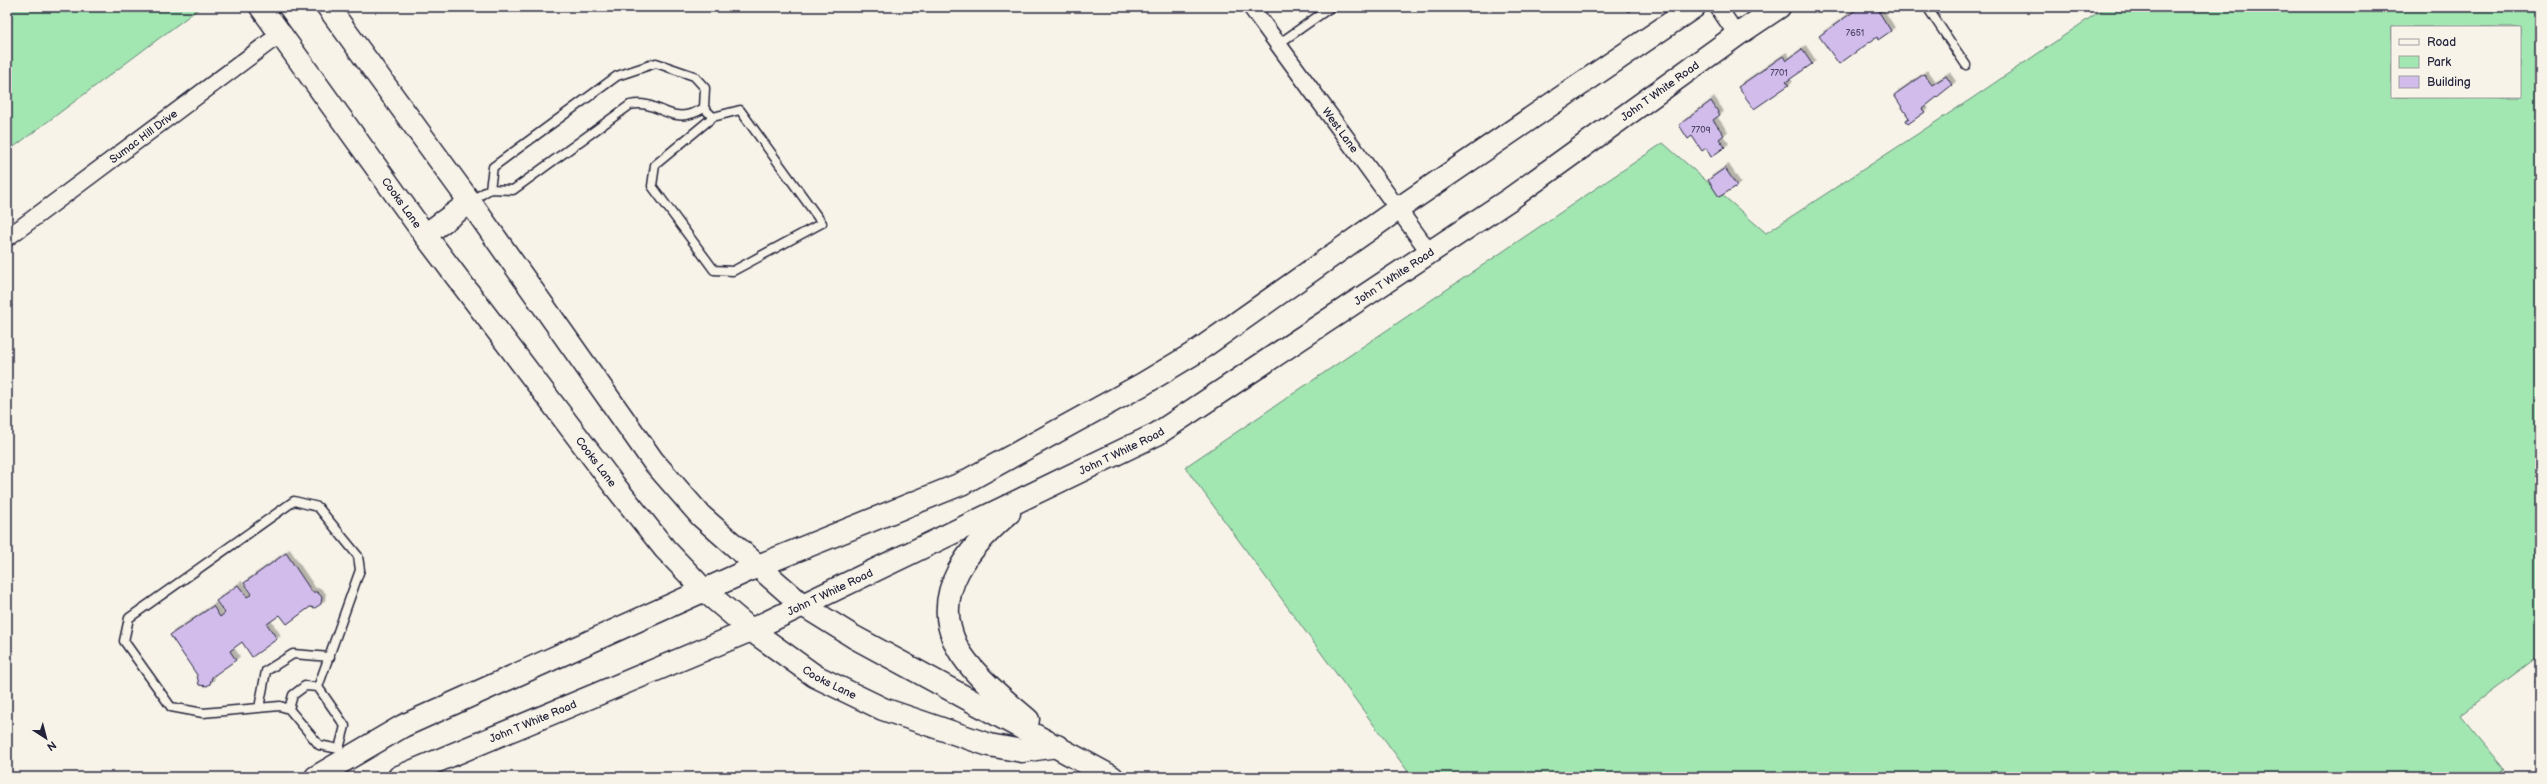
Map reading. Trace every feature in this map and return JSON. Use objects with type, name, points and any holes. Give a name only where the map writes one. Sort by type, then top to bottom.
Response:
[{"type":"main road","name":"Cooks Lane","points":[[261,7],[426,235],[618,490],[665,549],[704,591],[751,630],[815,676],[882,709],[989,745],[1022,751],[1057,746]]},
{"type":"main road","points":[[328,7],[470,202],[653,461],[701,516],[801,604],[854,637],[1112,777]]},
{"type":"main road","points":[[316,777],[343,754],[403,726],[758,566],[961,484],[1143,384],[1196,352],[1398,209],[1694,7]]},
{"type":"main road","name":"John T White Road","points":[[399,777],[751,630],[801,604],[831,592],[1032,493],[1158,434],[1510,199],[1737,35],[1779,7]]},
{"type":"main road","points":[[426,235],[470,202]]},
{"type":"main road","points":[[1032,493],[984,534],[968,553],[954,578],[946,616],[956,646],[983,681],[1057,746]]},
{"type":"street","name":"West Lane","points":[[1251,7],[1277,45],[1430,253]]},
{"type":"street","points":[[1718,7],[1737,35]]},
{"type":"street","name":"Sumac Hill Drive","points":[[7,238],[280,34]]},
{"type":"lane","points":[[1277,45],[1331,7]]},
{"type":"lane","points":[[1927,7],[1966,65]]},
{"type":"lane","points":[[490,189],[493,167],[617,76],[656,63],[694,76],[705,88],[704,108],[713,117]]},
{"type":"lane","points":[[470,202],[490,189],[512,190],[630,105],[640,103],[676,116],[692,115],[704,108]]},
{"type":"lane","points":[[740,110],[822,223],[733,271],[714,270],[652,186],[655,165],[713,117],[740,110]]},
{"type":"lane","points":[[294,501],[318,507],[358,556],[360,570],[318,687],[345,726],[343,754],[319,745],[289,710],[280,706],[203,713],[171,707],[124,641],[129,618],[294,501]]},
{"type":"lane","points":[[259,708],[266,671],[293,654],[330,657]]},
{"type":"lane","points":[[289,710],[293,695],[305,686],[318,687]]},
{"type":"green space","points":[[7,7],[201,7],[7,152]]},
{"type":"green space","points":[[2106,7],[2540,7],[2540,655],[2460,715],[2505,769],[2493,777],[1412,777],[1185,467],[1663,143],[1766,233],[1971,99]]},
{"type":"building","points":[[1625,7],[1635,7],[1628,12]]},
{"type":"building","points":[[1860,7],[1886,7],[1879,12],[1891,31],[1878,40],[1877,37],[1839,64],[1819,36]]},
{"type":"building","points":[[1802,49],[1812,64],[1786,82],[1789,85],[1754,109],[1738,87],[1783,56],[1786,61]]},
{"type":"building","points":[[1924,74],[1932,85],[1946,76],[1952,85],[1922,109],[1925,112],[1908,124],[1906,120],[1909,118],[1894,95]]},
{"type":"building","points":[[1711,101],[1720,115],[1713,120],[1724,135],[1719,139],[1725,147],[1711,157],[1706,148],[1702,151],[1692,136],[1688,139],[1679,125]]},
{"type":"building","points":[[1725,168],[1737,186],[1719,197],[1708,180]]},
{"type":"building","points":[[286,553],[312,592],[317,592],[322,597],[321,604],[315,608],[310,607],[287,624],[280,615],[267,624],[277,639],[252,657],[242,642],[230,651],[236,660],[212,677],[210,684],[207,686],[199,685],[197,675],[170,635],[213,606],[220,617],[225,613],[216,601],[238,585],[247,597],[252,594],[244,583]]},
{"type":"building","points":[[2540,674],[2540,685],[2535,682]]}]
